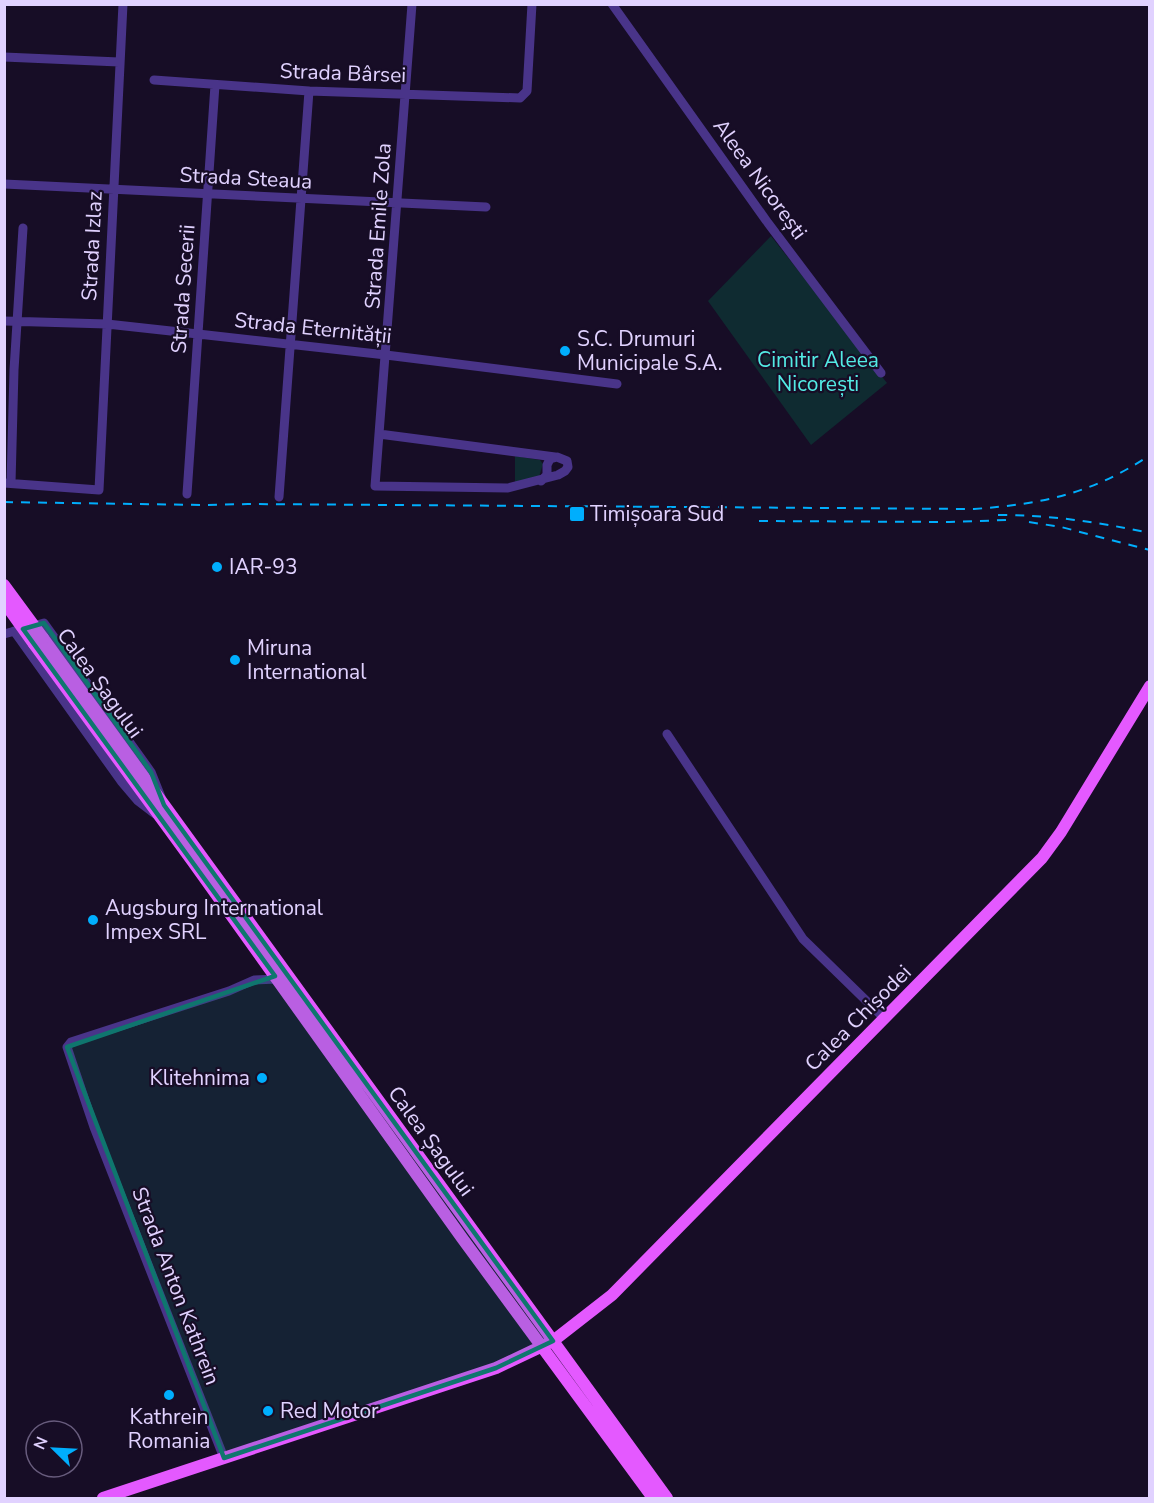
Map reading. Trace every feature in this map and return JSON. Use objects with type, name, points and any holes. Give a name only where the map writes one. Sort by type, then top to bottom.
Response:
[{"type":"main road","name":"Calea Șagului","points":[[4,585],[38,641],[161,819],[265,963],[547,1344],[667,1498]]},
{"type":"main road","name":"Calea Șagului","points":[[4,602],[38,641],[164,805],[547,1344],[653,1498]]},
{"type":"main road","name":"Calea Chișodei","points":[[103,1498],[496,1368],[547,1344],[612,1295],[885,1019],[1052,845],[1149,687]]},
{"type":"street","name":"Strada Izlaz","points":[[8,483],[99,490],[123,4]]},
{"type":"street","name":"Strada Emile Zola","points":[[412,4],[375,486],[508,488],[541,481]]},
{"type":"street","name":"Strada Bârsei","points":[[154,80],[309,91],[522,97],[527,91],[532,4]]},
{"type":"street","name":"Aleea Nicorești","points":[[612,4],[768,224],[881,373]]},
{"type":"street","points":[[4,57],[119,62]]},
{"type":"street","name":"Strada Secerii","points":[[187,494],[215,85]]},
{"type":"street","points":[[279,497],[309,91]]},
{"type":"street","name":"Strada Steaua","points":[[4,184],[486,207]]},
{"type":"street","points":[[8,483],[23,228]]},
{"type":"street","name":"Strada Eternității","points":[[4,321],[107,324],[198,333],[386,354],[617,384]]},
{"type":"street","points":[[379,434],[565,459],[568,464],[566,471],[541,481]]},
{"type":"street","points":[[541,456],[545,458],[552,474],[558,475]]},
{"type":"street","points":[[541,481],[546,477],[549,460],[556,457]]},
{"type":"street","name":"Calea Șagului","points":[[161,819],[138,801],[121,781],[9,633],[44,623],[151,772],[164,805]]},
{"type":"street","points":[[667,734],[803,939],[885,1019]]},
{"type":"street","points":[[254,980],[265,963]]},
{"type":"street","points":[[254,980],[277,979]]},
{"type":"street","name":"Strada Anton Kathrein","points":[[224,1458],[94,1127],[67,1047],[68,1044],[229,991],[254,980]]},
{"type":"highlighted area","points":[[44,623],[151,772],[164,805],[553,1341],[496,1368],[224,1458],[67,1047],[275,976],[23,629]]},
{"type":"green space","name":"Cimitir Aleea Nicorești","points":[[771,236],[887,383],[811,445],[708,301]]},
{"type":"green space","points":[[515,456],[540,460],[543,464],[539,477],[515,483]]},
{"type":"railway","points":[[4,502],[974,509],[1022,504],[1066,495],[1108,479],[1150,455]]},
{"type":"railway","points":[[998,515],[1074,520],[1150,533]]},
{"type":"railway","points":[[759,521],[1008,520]]},
{"type":"railway","points":[[1029,522],[1061,527],[1150,550]]},
{"type":"place","name":"S.C. Drumuri Municipale S.A.","points":[[565,351]]},
{"type":"place","name":"Timișoara Sud","points":[[577,514]]},
{"type":"place","name":"IAR-93","points":[[217,567]]},
{"type":"place","name":"Miruna International","points":[[235,660]]},
{"type":"place","name":"Augsburg International Impex SRL","points":[[93,920]]},
{"type":"place","name":"Klitehnima","points":[[262,1078]]},
{"type":"place","name":"Kathrein Romania","points":[[169,1395]]},
{"type":"place","name":"Red Motor","points":[[268,1411]]}]
